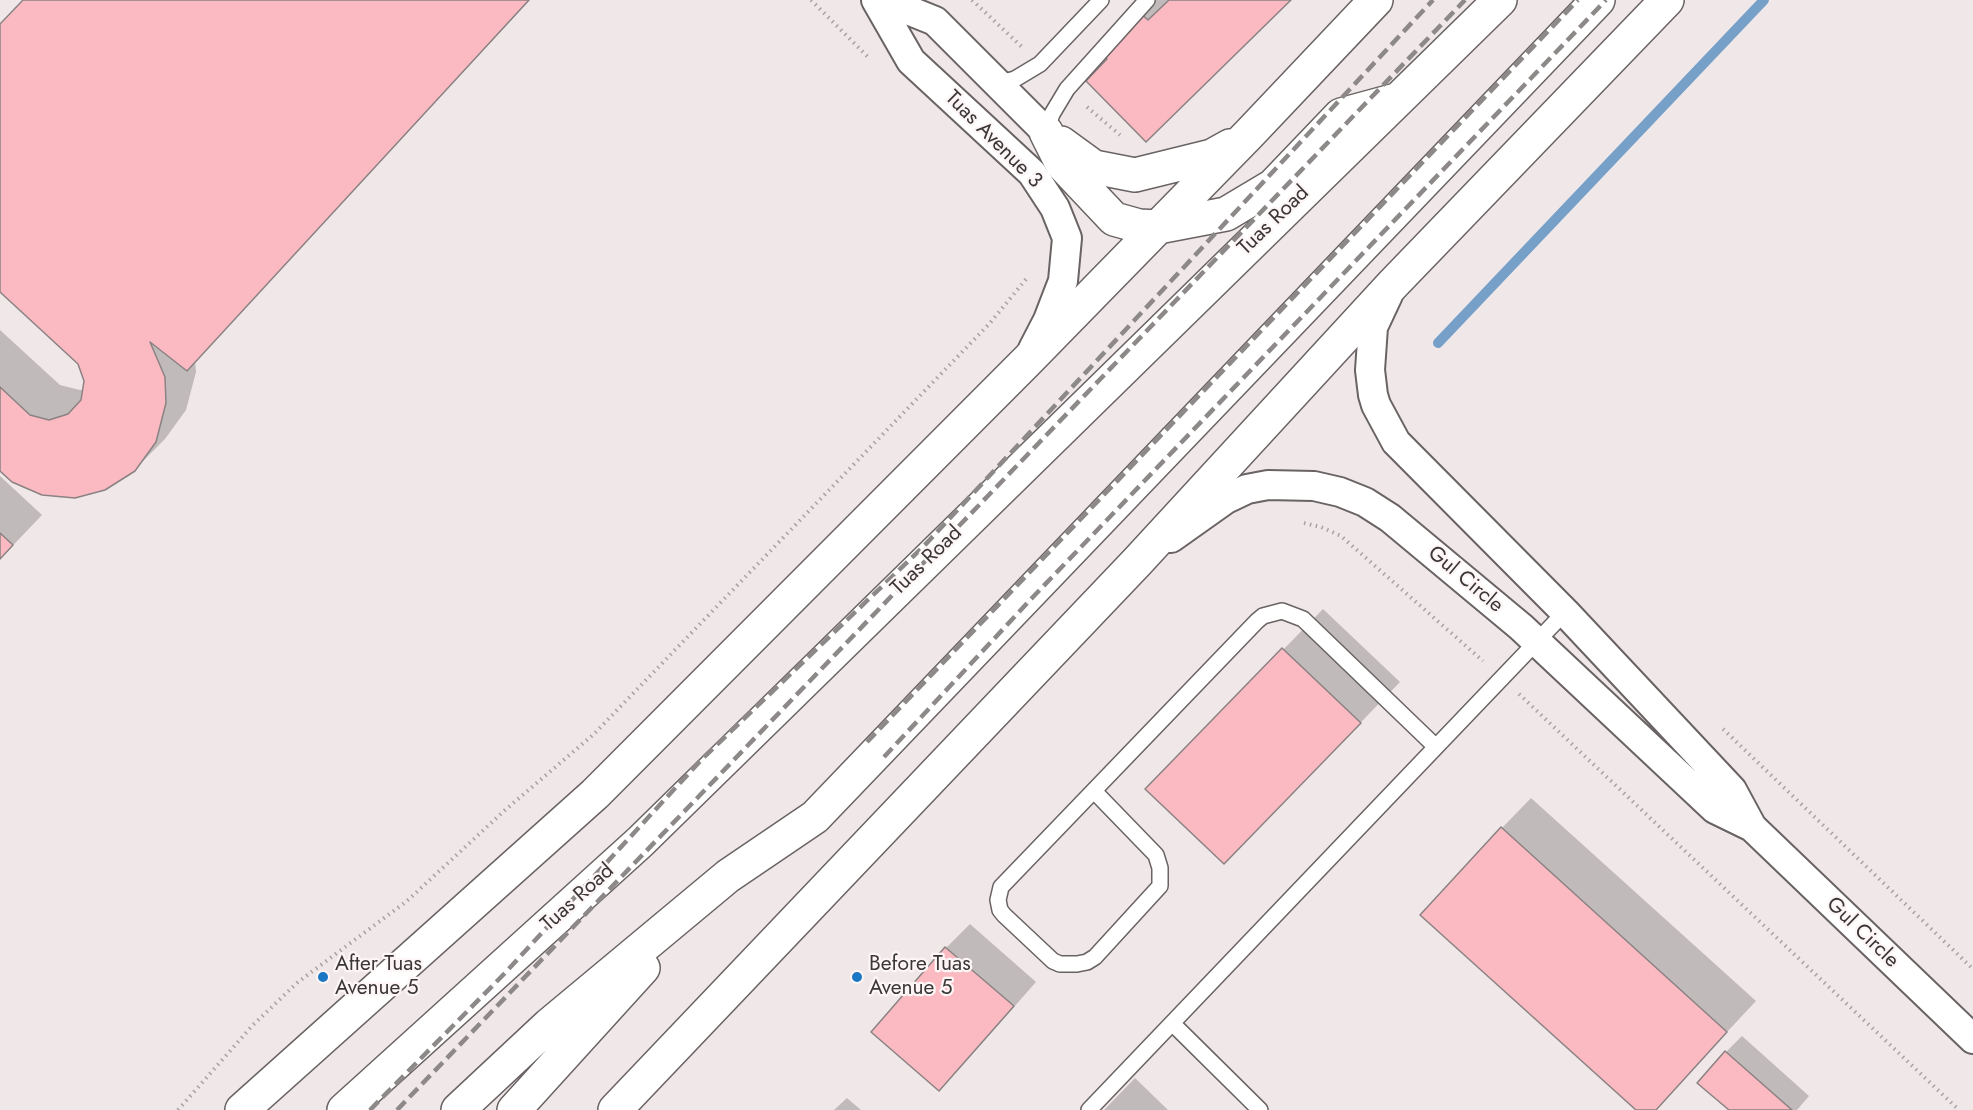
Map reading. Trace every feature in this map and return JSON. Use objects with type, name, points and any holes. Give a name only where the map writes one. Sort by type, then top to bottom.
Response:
[{"type":"main road","points":[[242,1110],[595,794],[1027,361],[1249,134],[1376,0]]},
{"type":"main road","name":"Tuas Road","points":[[344,1110],[640,842],[1500,0]]},
{"type":"main road","points":[[458,1110],[549,1025],[728,876],[815,817],[1598,0]]},
{"type":"main road","points":[[615,1110],[1137,562],[1393,284],[1667,0]]},
{"type":"main road","points":[[1046,132],[1062,164],[1114,219],[1139,226],[1158,227],[1226,214],[1273,186],[1341,115],[1398,100]]},
{"type":"main road","points":[[1046,132],[1094,167],[1135,175],[1212,156],[1249,134]]},
{"type":"main road","points":[[514,1110],[728,876]]},
{"type":"main road","points":[[590,1110],[684,1037]]},
{"type":"street","name":"Tuas Avenue 3","points":[[876,0],[911,61],[1032,173],[1055,208],[1067,238],[1063,282],[1048,320],[1027,361]]},
{"type":"street","name":"Tuas Avenue 3","points":[[883,0],[935,21],[1046,132]]},
{"type":"street","name":"Gul Circle","points":[[1393,284],[1373,327],[1370,370],[1373,395],[1379,413],[1396,442],[1565,612],[1732,790],[1752,827],[1973,1039]]},
{"type":"street","name":"Gul Circle","points":[[1137,562],[1226,500],[1247,489],[1268,485],[1314,486],[1340,492],[1365,502],[1390,518],[1536,640],[1715,809],[1752,827]]},
{"type":"lane","points":[[998,84],[1015,79],[1040,63],[1101,0]]},
{"type":"lane","points":[[1046,132],[1052,114],[1067,89],[1147,0]]},
{"type":"lane","points":[[1094,791],[1156,855],[1160,868],[1160,886],[1095,957],[1077,964],[1060,964],[1053,961],[1000,910],[998,895],[1004,883],[1257,621],[1276,612],[1288,612],[1303,619],[1436,747]]},
{"type":"lane","points":[[1089,1110],[1565,612]]},
{"type":"lane","points":[[1172,1023],[1260,1110]]},
{"type":"path","points":[[178,1110],[253,1025],[298,982],[407,901],[594,734],[990,323],[1026,280],[1031,270]]},
{"type":"path","points":[[1304,523],[1321,527],[1341,537],[1502,678],[1959,1110]]},
{"type":"building","points":[[23,0],[529,0],[187,371],[150,342],[165,377],[166,403],[156,442],[135,471],[105,490],[75,498],[42,495],[12,482],[0,471],[0,387],[30,415],[49,420],[68,414],[81,400],[84,381],[78,364],[0,292],[0,24]]},
{"type":"building","points":[[1169,0],[1291,0],[1146,142],[1086,81],[1107,59],[1101,53],[1141,14],[1148,20]]},
{"type":"building","points":[[0,533],[13,545],[0,559]]},
{"type":"building","points":[[1282,648],[1361,723],[1224,864],[1145,789]]},
{"type":"building","points":[[1501,827],[1727,1032],[1656,1110],[1636,1110],[1420,915]]},
{"type":"building","points":[[945,947],[1014,1006],[939,1091],[871,1032]]},
{"type":"building","points":[[1725,1051],[1792,1110],[1729,1110],[1697,1083]]},
{"type":"waterway","points":[[1438,343],[1764,0]]},
{"type":"railway","points":[[370,1110],[505,973],[702,759],[923,547],[1433,0]]},
{"type":"railway","points":[[397,1110],[1465,0]]},
{"type":"railway","points":[[867,742],[1578,0]]},
{"type":"railway","points":[[884,757],[1032,598],[1606,0]]},
{"type":"place","name":"After Tuas Avenue 5","points":[[323,977]]},
{"type":"place","name":"Before Tuas Avenue 5","points":[[857,977]]}]
